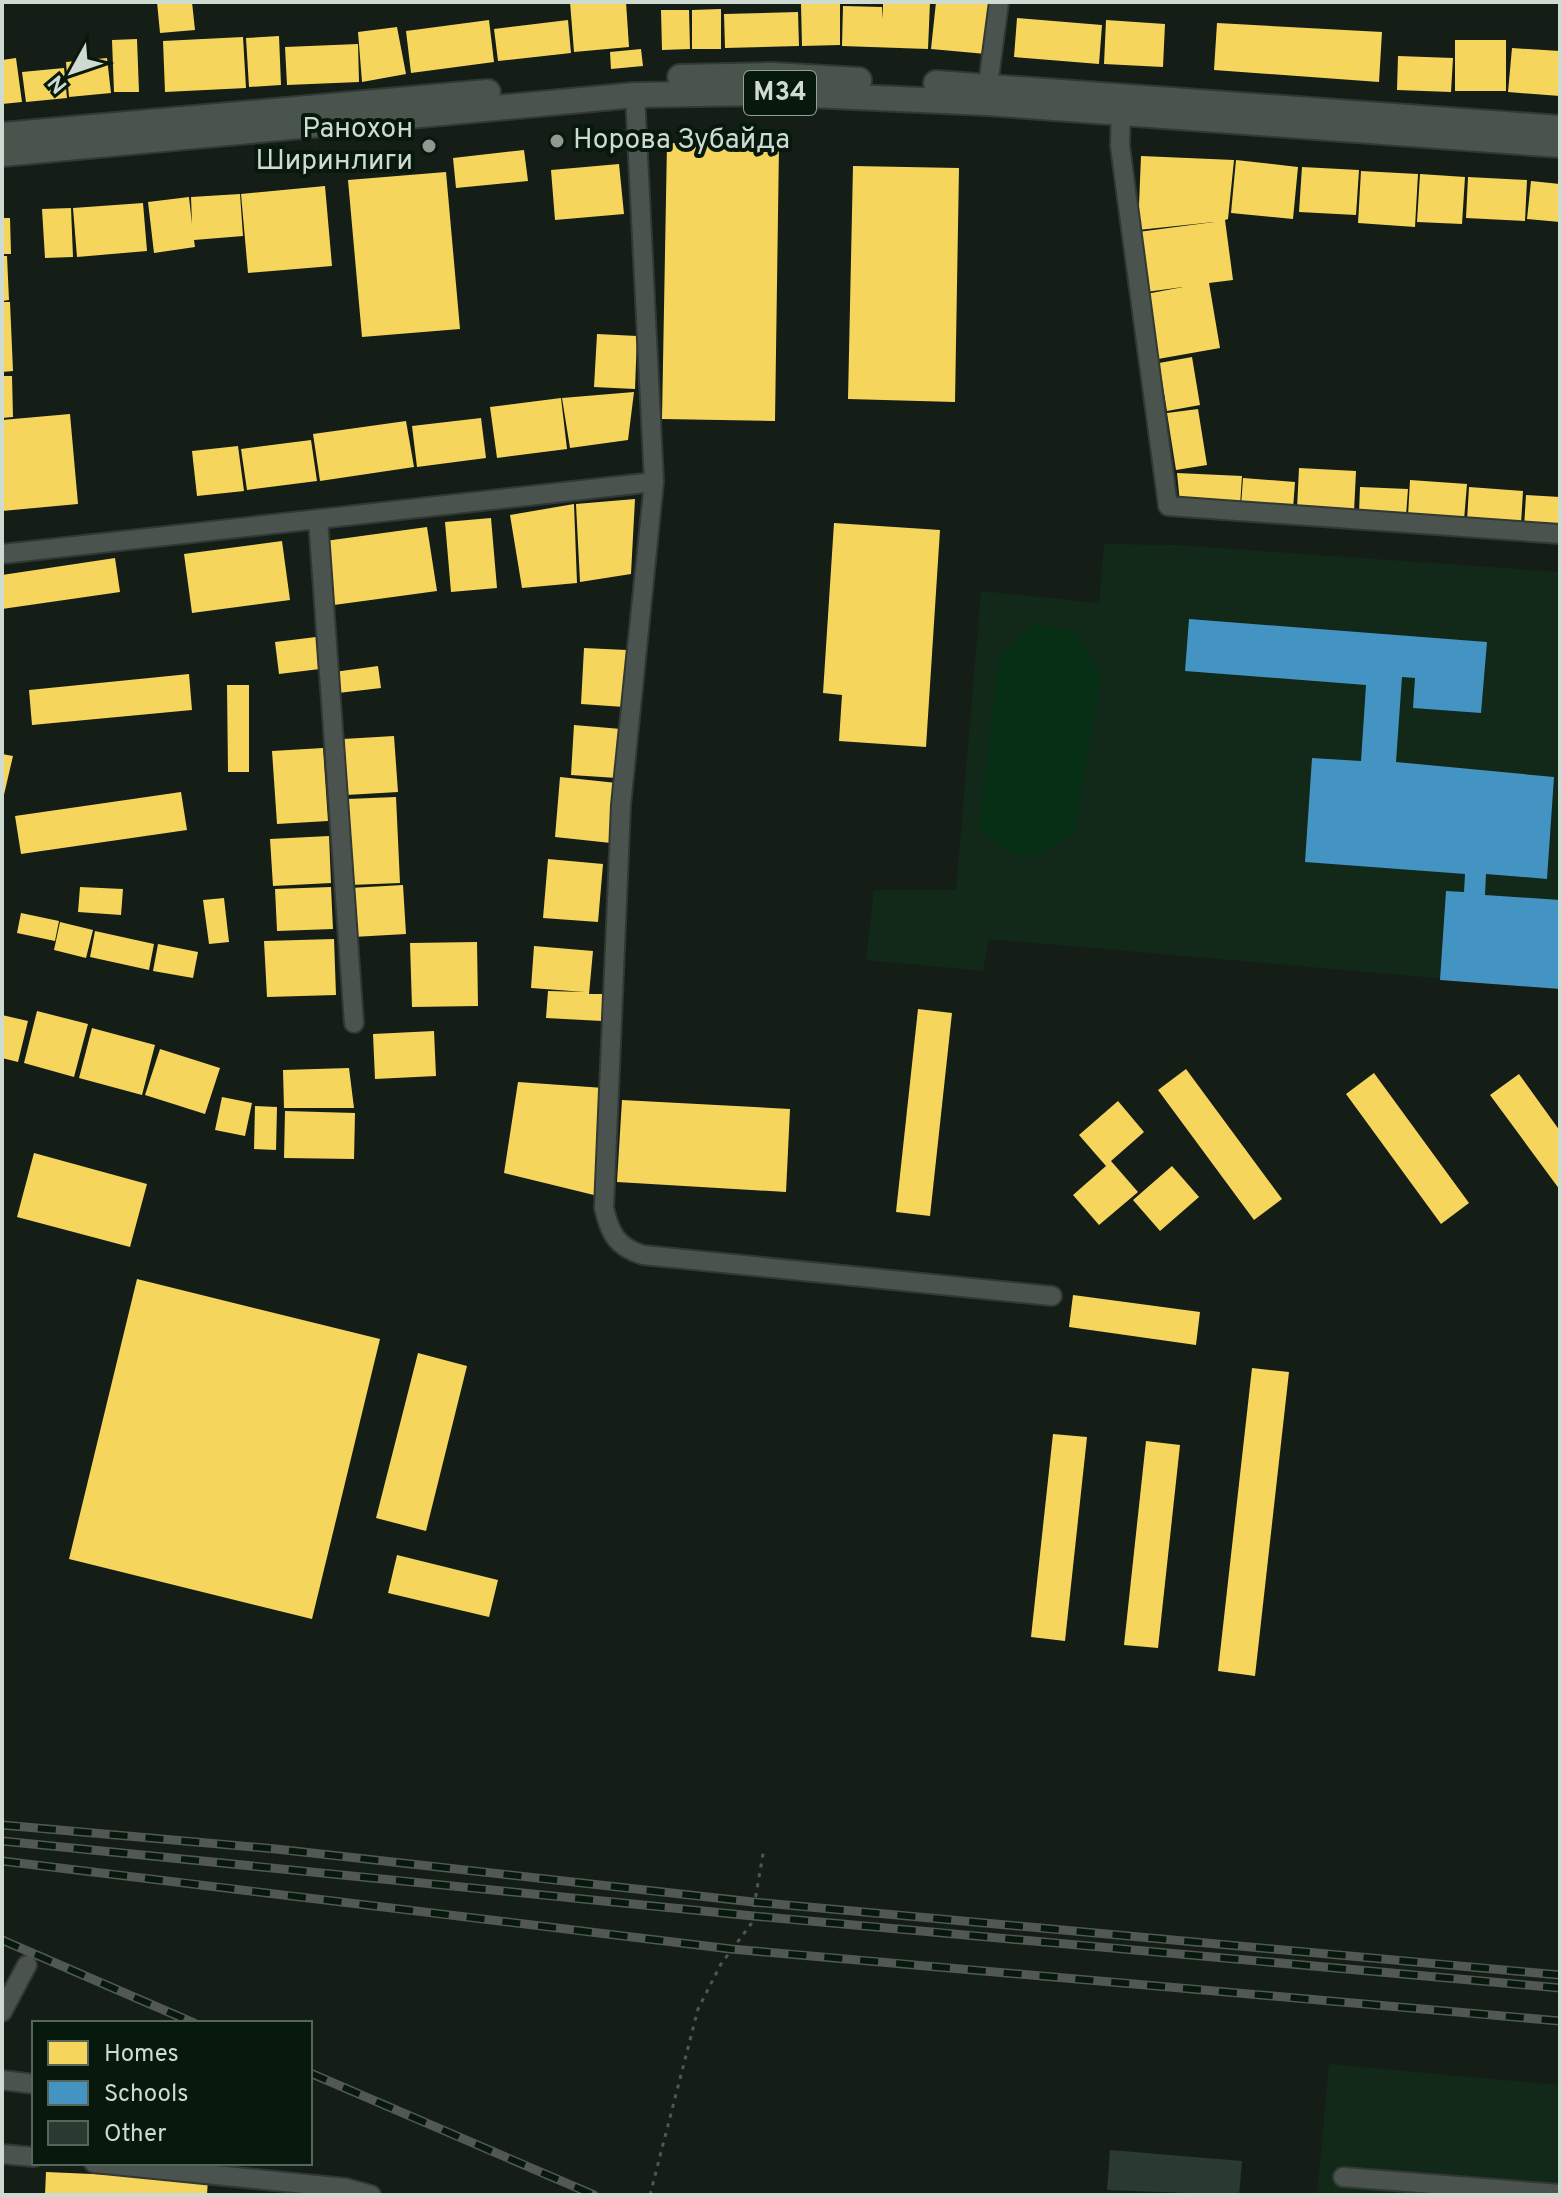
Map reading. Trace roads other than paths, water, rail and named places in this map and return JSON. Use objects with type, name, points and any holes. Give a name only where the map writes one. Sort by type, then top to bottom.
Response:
[{"type":"main road","name":"M34","points":[[2,135],[652,78],[772,75],[988,85],[1121,103],[1560,145]]},
{"type":"main road","name":"M34","points":[[2,154],[635,95],[797,94],[1121,103],[1560,128]]},
{"type":"street","points":[[988,85],[999,2]]},
{"type":"street","points":[[635,95],[654,482],[621,805],[604,1208],[610,1233],[625,1250],[643,1255],[1052,1296]]},
{"type":"street","points":[[1121,103],[1120,146],[1168,506],[1560,534]]},
{"type":"street","points":[[2,554],[654,482]]},
{"type":"street","points":[[318,519],[354,1023]]},
{"type":"street","points":[[2,2012],[27,1965]]},
{"type":"street","points":[[2,2080],[32,2084]]},
{"type":"street","points":[[2,2154],[32,2157]]},
{"type":"street","points":[[114,2165],[346,2188],[371,2195]]},
{"type":"street","points":[[1343,2177],[1560,2194]]},
{"type":"railway","points":[[2,1825],[276,1849],[753,1902],[1560,1975]]},
{"type":"railway","points":[[2,1841],[753,1916],[1560,1988]]},
{"type":"railway","points":[[2,1861],[731,1949],[1560,2021]]},
{"type":"railway","points":[[2,1940],[189,2021]]},
{"type":"railway","points":[[312,2074],[594,2195]]},
{"type":"place","name":"Норова Зубайда","points":[[557,141]]},
{"type":"place","name":"Ранохон Ширинлиги","points":[[429,146]]}]
